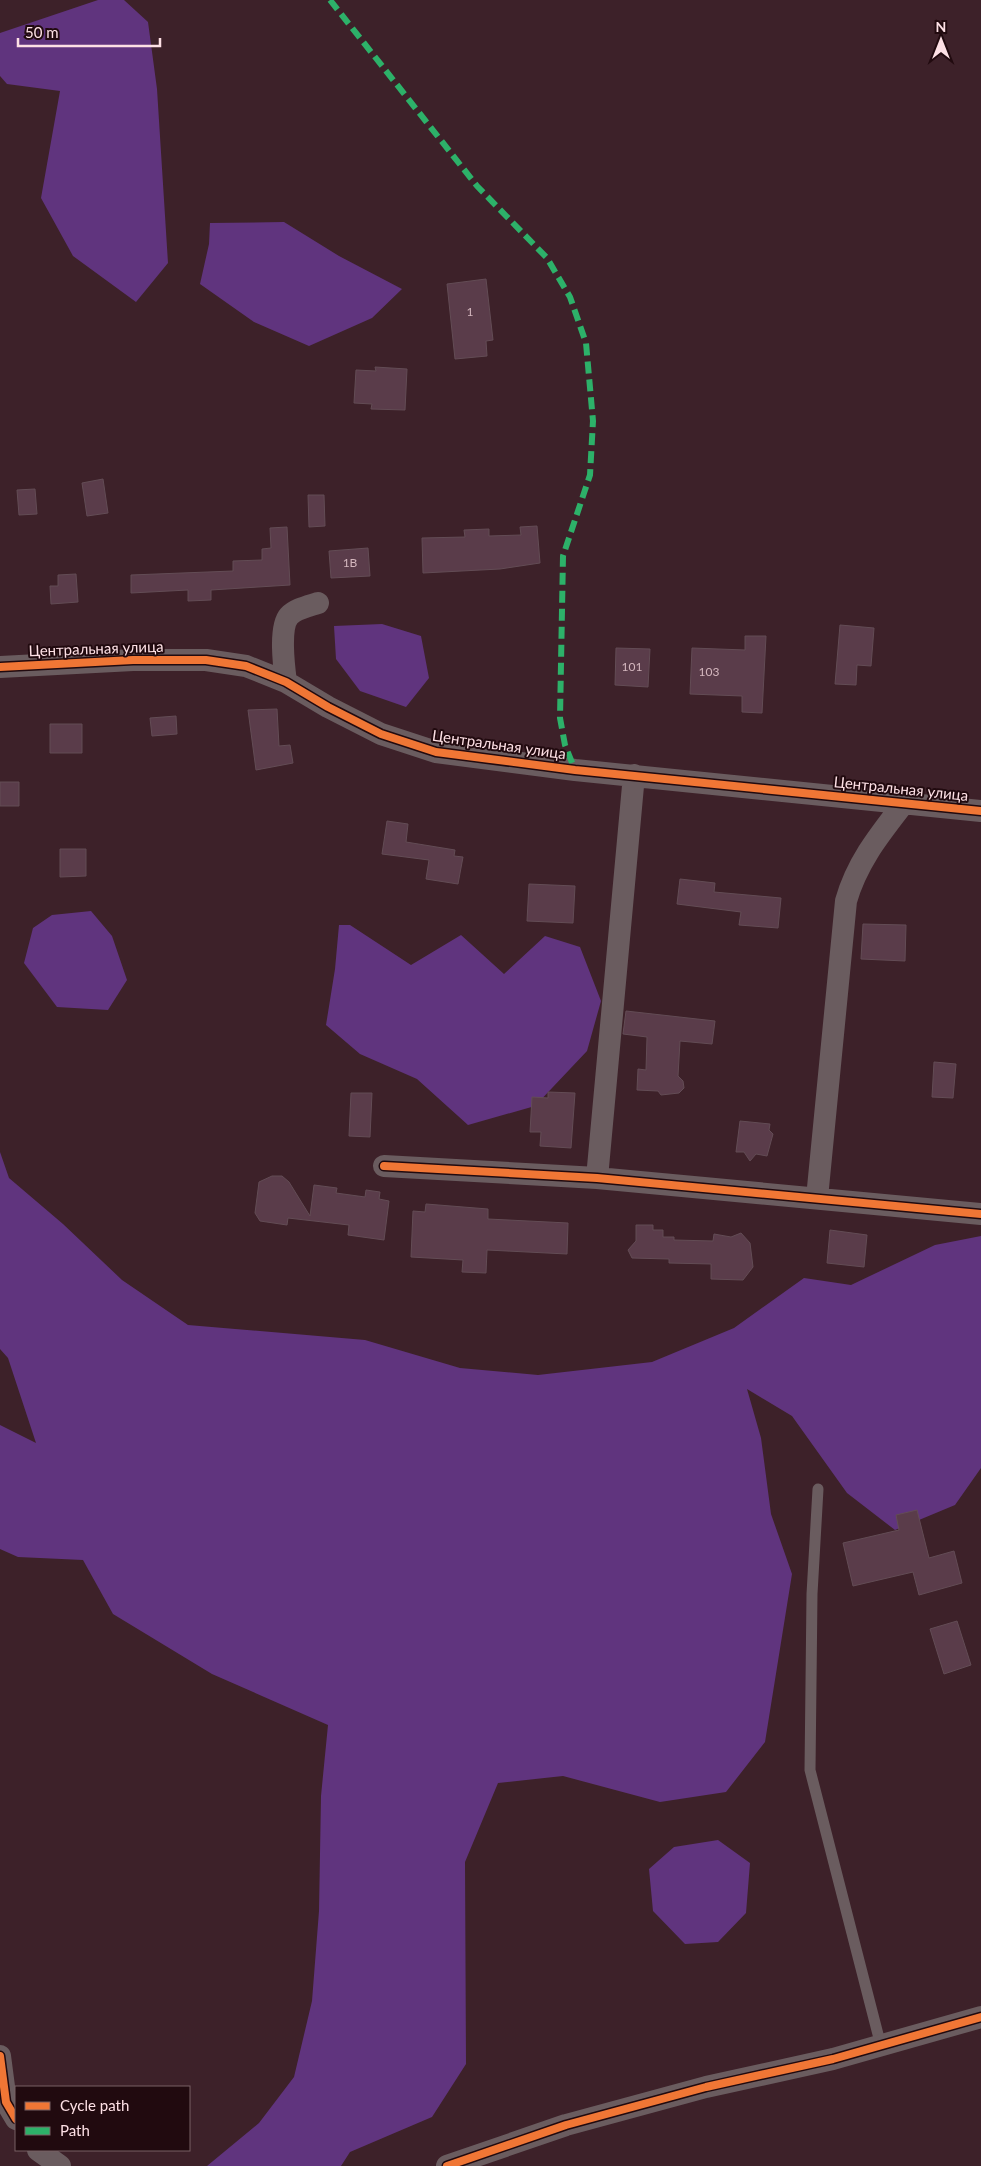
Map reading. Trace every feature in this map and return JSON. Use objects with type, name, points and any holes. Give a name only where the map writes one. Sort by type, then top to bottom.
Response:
[{"type":"street","points":[[286,682],[283,657],[286,620],[290,614],[318,603]]},
{"type":"street","name":"Центральная улица","points":[[0,667],[133,660],[206,660],[246,666],[286,682],[328,707],[381,734],[436,752],[634,775],[981,811]]},
{"type":"street","points":[[597,1178],[634,775]]},
{"type":"street","points":[[817,1198],[846,901],[853,877],[868,850],[904,803]]},
{"type":"street","points":[[384,1166],[597,1178],[981,1214]]},
{"type":"street","points":[[447,2166],[576,2122],[706,2087],[833,2059],[981,2017]]},
{"type":"street","points":[[0,2056],[6,2102],[15,2117]]},
{"type":"street","points":[[39,2151],[60,2166]]},
{"type":"lane","points":[[818,1489],[812,1594],[810,1770],[880,2046]]},
{"type":"shaded area","points":[[98,0],[124,0],[148,22],[157,89],[168,263],[136,302],[73,256],[41,198],[60,91],[7,84],[0,76],[0,33]]},
{"type":"shaded area","points":[[284,222],[339,256],[402,289],[372,318],[309,346],[254,322],[200,284],[209,244],[210,223]]},
{"type":"shaded area","points":[[382,624],[421,636],[429,678],[406,707],[360,691],[336,659],[334,626]]},
{"type":"shaded area","points":[[91,911],[112,936],[127,980],[108,1010],[57,1007],[24,963],[33,928],[52,915]]},
{"type":"shaded area","points":[[339,925],[350,925],[411,965],[461,935],[504,974],[545,936],[580,947],[601,1001],[587,1051],[535,1106],[468,1125],[417,1079],[360,1054],[326,1025],[335,969]]},
{"type":"shaded area","points":[[0,1152],[9,1178],[63,1224],[122,1280],[188,1325],[365,1340],[460,1368],[538,1375],[652,1362],[734,1328],[804,1278],[851,1285],[935,1245],[981,1236],[981,1468],[955,1505],[895,1530],[847,1493],[792,1416],[747,1389],[761,1438],[771,1514],[792,1574],[765,1742],[726,1792],[660,1802],[563,1776],[498,1783],[465,1862],[466,2064],[432,2117],[350,2152],[341,2166],[207,2166],[259,2123],[294,2077],[312,2001],[319,1911],[321,1796],[328,1725],[212,1674],[113,1614],[83,1560],[18,1557],[0,1549],[0,1425],[36,1443],[8,1358],[0,1349]]},
{"type":"shaded area","points":[[718,1840],[750,1863],[746,1913],[718,1942],[685,1944],[653,1911],[649,1869],[674,1847]]},
{"type":"building","points":[[486,279],[493,340],[486,341],[487,356],[455,359],[447,284]]},
{"type":"building","points":[[375,367],[407,369],[405,410],[371,409],[372,404],[354,403],[356,370],[376,371]]},
{"type":"building","points":[[103,479],[108,513],[87,516],[82,483]]},
{"type":"building","points":[[35,489],[37,514],[19,515],[17,490]]},
{"type":"building","points":[[308,495],[324,495],[325,526],[309,527]]},
{"type":"building","points":[[537,526],[540,563],[500,569],[423,573],[422,538],[465,537],[464,530],[489,529],[489,536],[521,535],[520,527]]},
{"type":"building","points":[[287,527],[290,585],[211,590],[211,600],[188,601],[188,590],[131,593],[131,575],[233,571],[233,561],[262,560],[262,549],[271,548],[270,528]]},
{"type":"building","points":[[368,548],[370,576],[331,578],[329,551]]},
{"type":"building","points":[[76,574],[78,602],[51,604],[50,586],[58,586],[58,575]]},
{"type":"building","points":[[840,625],[874,628],[871,666],[857,665],[856,685],[835,684]]},
{"type":"building","points":[[745,636],[766,636],[762,713],[742,712],[742,696],[690,694],[692,648],[745,650]]},
{"type":"building","points":[[616,648],[650,649],[648,687],[615,685]]},
{"type":"building","points":[[277,709],[279,746],[290,745],[293,763],[256,770],[248,710]]},
{"type":"building","points":[[176,716],[177,734],[152,736],[150,718]]},
{"type":"building","points":[[50,724],[82,724],[82,753],[50,753]]},
{"type":"building","points":[[0,782],[19,782],[19,806],[0,806]]},
{"type":"building","points":[[387,821],[408,824],[406,842],[455,850],[454,856],[463,857],[458,884],[426,879],[429,860],[382,854]]},
{"type":"building","points":[[60,849],[86,849],[86,876],[60,877]]},
{"type":"building","points":[[680,879],[715,883],[714,892],[781,898],[778,928],[739,925],[741,912],[677,904]]},
{"type":"building","points":[[529,884],[575,886],[573,923],[527,921]]},
{"type":"building","points":[[863,924],[906,925],[905,961],[861,959]]},
{"type":"building","points":[[626,1011],[715,1021],[712,1044],[680,1041],[678,1076],[683,1081],[684,1088],[679,1093],[661,1095],[658,1091],[637,1090],[638,1069],[646,1070],[647,1037],[623,1034]]},
{"type":"building","points":[[934,1062],[956,1064],[953,1098],[932,1097]]},
{"type":"building","points":[[548,1092],[575,1093],[571,1148],[540,1146],[541,1132],[530,1132],[532,1097],[548,1098]]},
{"type":"building","points":[[351,1093],[372,1093],[370,1137],[349,1136]]},
{"type":"building","points":[[740,1121],[770,1124],[769,1130],[773,1134],[767,1156],[756,1154],[750,1161],[744,1152],[736,1152]]},
{"type":"building","points":[[272,1176],[282,1176],[289,1182],[310,1216],[314,1185],[337,1188],[336,1193],[365,1197],[366,1190],[380,1192],[379,1199],[389,1201],[384,1240],[348,1235],[349,1225],[288,1218],[287,1225],[260,1221],[255,1213],[259,1182]]},
{"type":"building","points":[[426,1204],[488,1209],[488,1219],[568,1223],[567,1254],[487,1250],[486,1273],[462,1272],[463,1260],[411,1257],[413,1211],[425,1212]]},
{"type":"building","points":[[636,1225],[653,1225],[653,1230],[663,1230],[663,1237],[674,1237],[674,1240],[713,1241],[714,1234],[731,1237],[741,1233],[750,1243],[753,1267],[743,1280],[711,1279],[711,1264],[669,1263],[669,1259],[632,1258],[628,1250],[636,1241]]},
{"type":"building","points":[[830,1230],[867,1235],[864,1267],[827,1263]]},
{"type":"building","points":[[917,1510],[929,1558],[954,1551],[962,1583],[919,1595],[913,1572],[853,1586],[843,1543],[899,1530],[896,1515]]},
{"type":"building","points":[[957,1621],[971,1665],[944,1674],[930,1629]]},
{"type":"marked path","points":[[330,0],[477,186],[547,258],[570,297],[586,343],[593,421],[590,475],[563,556],[560,718],[565,745],[575,770]]},
{"type":"cycle path","points":[[0,667],[133,660],[206,660],[246,666],[286,682],[328,707],[381,734],[436,752],[575,770],[981,811]]},
{"type":"cycle path","points":[[384,1166],[597,1178],[981,1214]]},
{"type":"cycle path","points":[[447,2166],[566,2125],[706,2087],[833,2059],[981,2017]]},
{"type":"cycle path","points":[[0,2056],[6,2102],[15,2117]]}]
